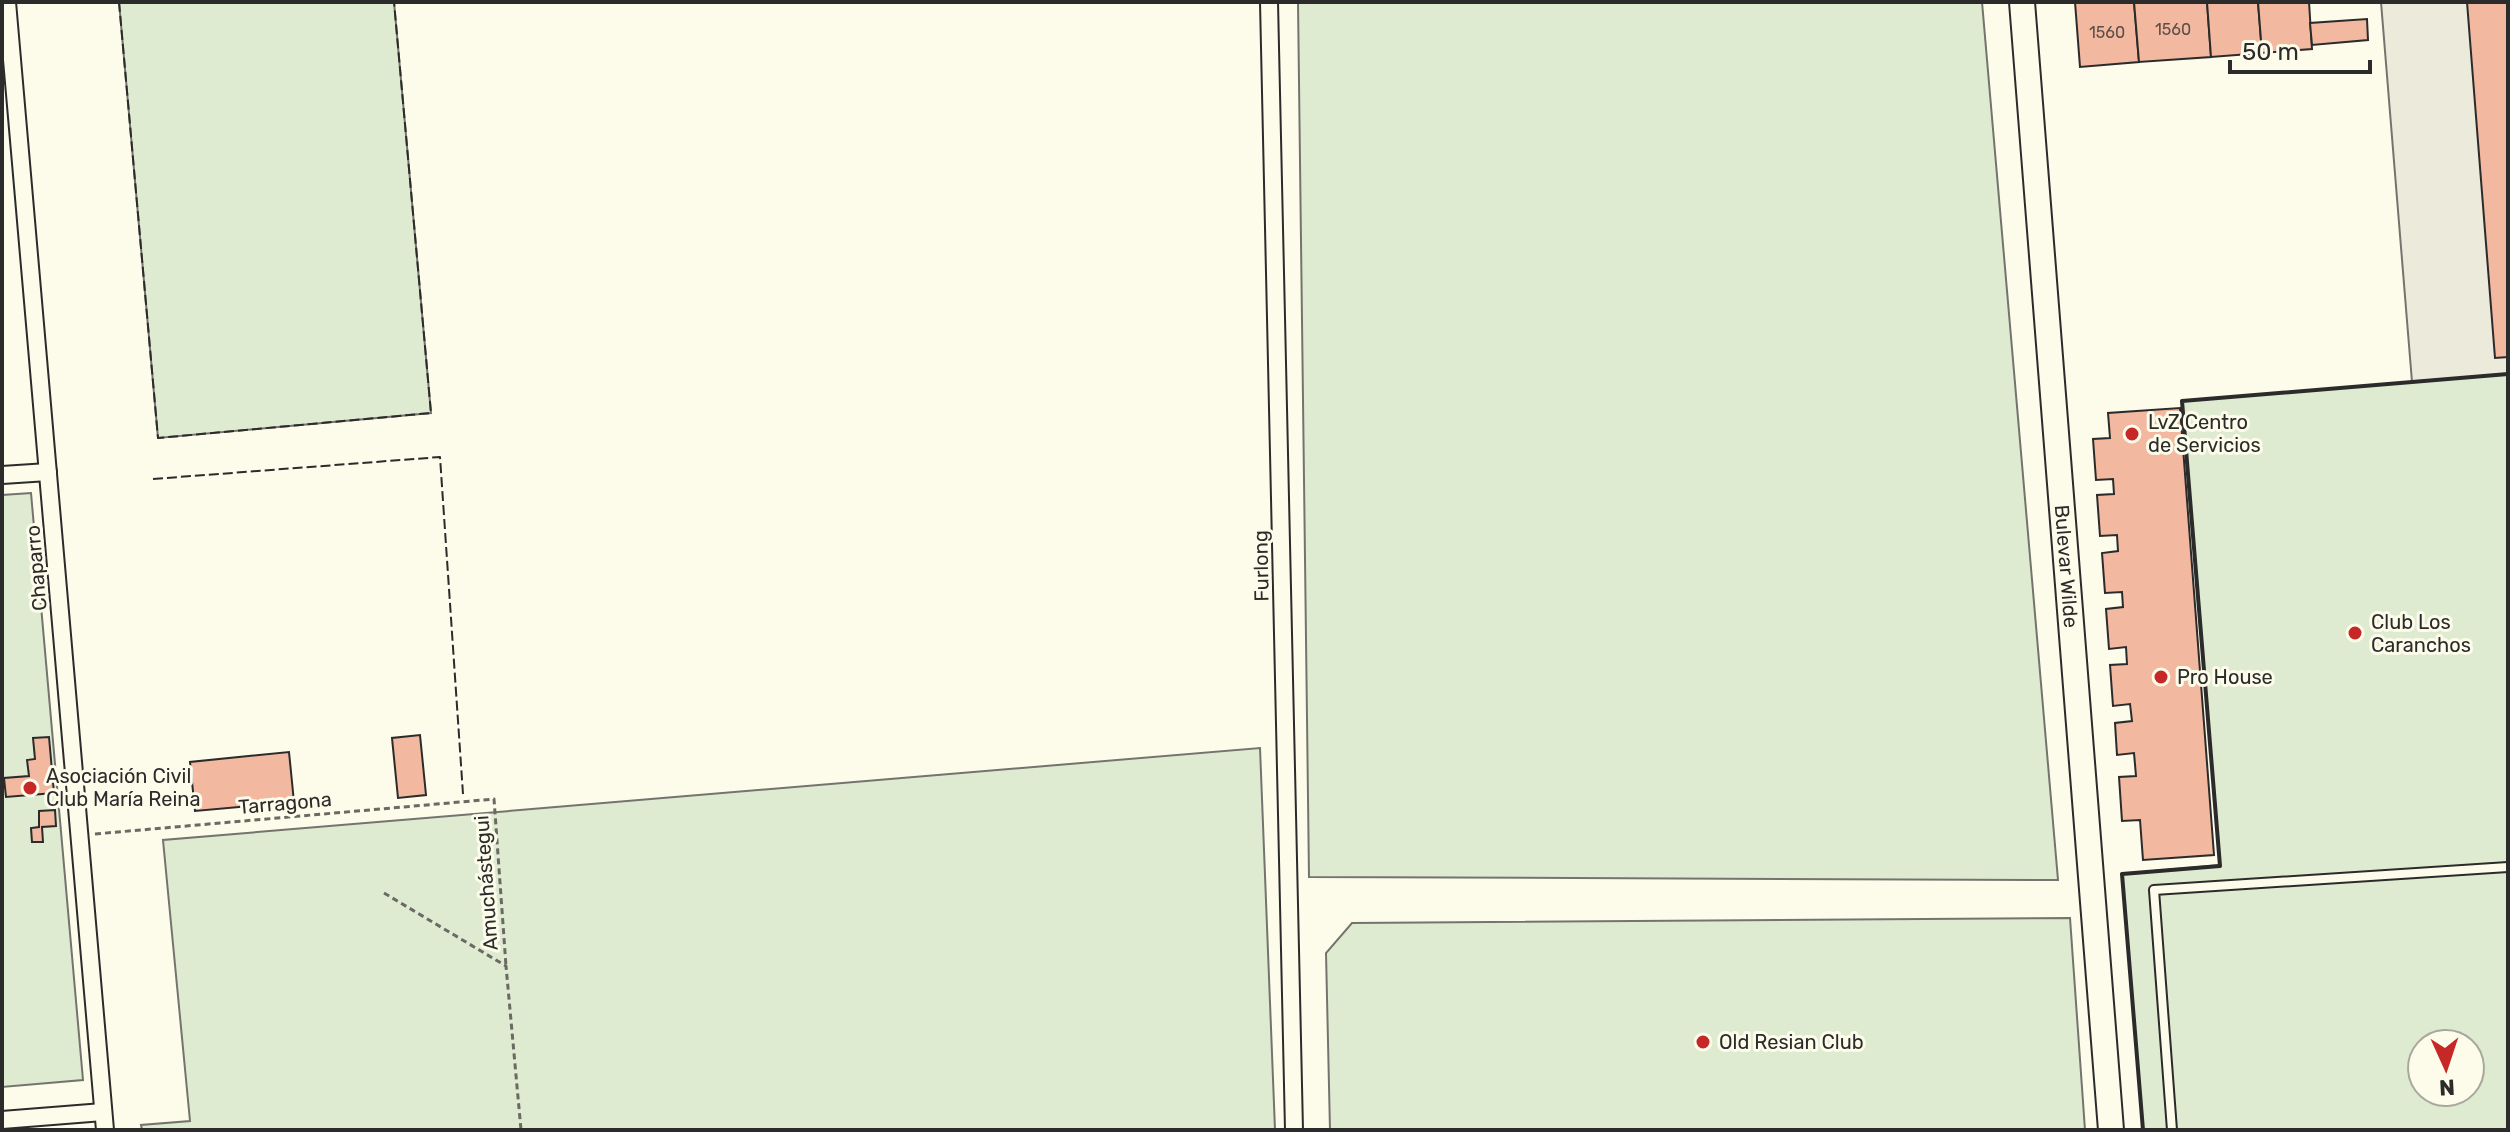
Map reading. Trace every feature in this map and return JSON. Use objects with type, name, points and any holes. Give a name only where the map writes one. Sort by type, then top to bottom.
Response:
[{"type":"main road","name":"Bulevar Wilde","points":[[2022,2],[2111,1130]]},
{"type":"street","name":"Chaparro","points":[[7,2],[105,1130]]},
{"type":"street","name":"Furlong","points":[[1269,2],[1294,1130]]},
{"type":"street","points":[[2,475],[48,472]]},
{"type":"street","points":[[2,1120],[103,1112]]},
{"type":"lane","points":[[2172,1130],[2154,890],[2508,867]]},
{"type":"path","name":"Tarragona","points":[[79,836],[494,799]]},
{"type":"path","name":"Amuchástegui","points":[[494,799],[521,1130]]},
{"type":"path","name":"Amuchástegui","points":[[384,893],[506,966]]},
{"type":"green space","points":[[119,2],[394,2],[431,413],[158,438]]},
{"type":"green space","points":[[1298,2],[1982,2],[2058,880],[1309,877]]},
{"type":"green space","name":"Club Los Caranchos","points":[[2508,374],[2508,1130],[2143,1130],[2122,874],[2220,865],[2182,401]]},
{"type":"green space","name":"Asociación Civil Club María Reina","points":[[31,493],[83,1080],[2,1087],[2,495]]},
{"type":"green space","points":[[1260,748],[1275,1130],[142,1130],[141,1125],[190,1121],[163,840]]},
{"type":"green space","name":"Old Resian Club","points":[[2070,918],[2085,1130],[1330,1130],[1326,953],[1352,923]]},
{"type":"shaded area","points":[[2381,2],[2508,2],[2508,374],[2412,382]]},
{"type":"building","points":[[2075,2],[2134,2],[2139,62],[2080,67]]},
{"type":"building","points":[[2134,2],[2207,2],[2211,57],[2139,62]]},
{"type":"building","points":[[2207,2],[2258,2],[2262,53],[2211,57]]},
{"type":"building","points":[[2258,2],[2309,2],[2312,49],[2262,53]]},
{"type":"building","points":[[2467,2],[2508,2],[2508,357],[2495,358]]},
{"type":"building","points":[[2367,19],[2368,40],[2312,45],[2310,23]]},
{"type":"building","points":[[2180,408],[2214,855],[2143,860],[2140,820],[2122,821],[2119,777],[2136,776],[2134,753],[2117,755],[2115,723],[2132,721],[2130,704],[2113,706],[2110,665],[2127,664],[2126,647],[2109,649],[2106,609],[2123,607],[2122,592],[2105,593],[2102,553],[2118,551],[2117,535],[2100,536],[2097,495],[2114,494],[2113,479],[2096,480],[2093,439],[2110,438],[2108,413]]},
{"type":"building","points":[[420,735],[426,795],[398,798],[392,738]]},
{"type":"building","points":[[49,737],[54,793],[6,797],[4,778],[29,776],[27,760],[35,759],[33,738]]},
{"type":"building","points":[[289,752],[294,802],[195,811],[190,762]]},
{"type":"building","points":[[55,810],[56,826],[42,827],[43,842],[32,842],[31,828],[39,827],[39,811]]},
{"type":"fence","points":[[119,2],[158,438],[431,413],[394,2]]},
{"type":"fence","points":[[153,479],[440,457],[463,794]]},
{"type":"wall","points":[[2143,1130],[2122,874],[2220,866],[2182,401],[2508,374]]},
{"type":"place","name":"LvZ Centro de Servicios","points":[[2132,434]]},
{"type":"place","name":"Club Los Caranchos","points":[[2355,633]]},
{"type":"place","name":"Pro House","points":[[2161,677]]},
{"type":"place","name":"Asociación Civil Club María Reina","points":[[30,788]]},
{"type":"place","name":"Old Resian Club","points":[[1703,1042]]}]
